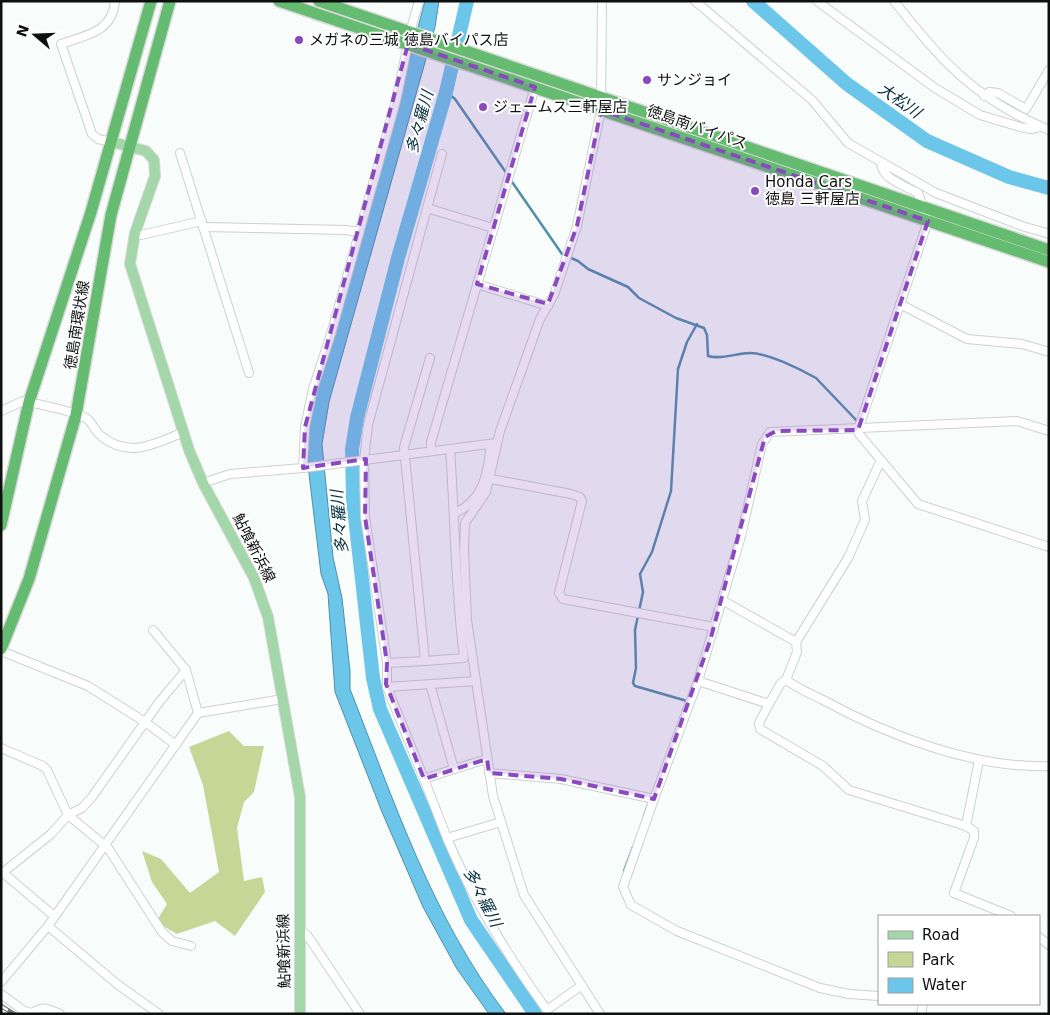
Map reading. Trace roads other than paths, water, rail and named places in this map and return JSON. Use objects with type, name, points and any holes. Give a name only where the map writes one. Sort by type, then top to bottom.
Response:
[{"type":"highway","name":"徳島南環状線","points":[[1,525],[29,402],[112,142],[151,1]]},
{"type":"highway","name":"徳島南環状線","points":[[1,650],[29,579],[76,415],[90,343],[101,261],[170,1]]},
{"type":"highway","name":"徳島南バイパス","points":[[279,1],[411,39],[469,58],[1049,262]]},
{"type":"highway","name":"徳島南バイパス","points":[[319,1],[411,39]]},
{"type":"highway","name":"徳島南バイパス","points":[[469,58],[535,87],[601,104],[922,207],[1049,250]]},
{"type":"main road","name":"鮎喰新浜線","points":[[112,142],[146,152],[154,160],[156,166],[135,233],[130,264],[184,432],[203,484],[254,578],[268,617],[300,796],[298,930],[300,1014]]},
{"type":"street","points":[[112,142],[98,139],[92,134],[61,44],[100,31],[114,14],[115,1]]},
{"type":"street","points":[[305,467],[305,427],[311,396],[331,334],[396,101],[420,1]]},
{"type":"street","points":[[455,512],[481,493],[494,444],[537,328],[570,252],[601,104],[602,1]]},
{"type":"street","points":[[694,1],[806,95],[848,143],[881,163],[959,203],[1049,234]]},
{"type":"street","points":[[818,1],[935,88],[980,115],[1024,128],[1040,127]]},
{"type":"street","points":[[894,1],[960,78],[984,96],[1040,127],[1049,130]]},
{"type":"street","points":[[984,96],[989,92],[998,93],[1026,109],[1049,70]]},
{"type":"street","points":[[431,451],[431,442],[535,87]]},
{"type":"street","points":[[180,153],[249,373]]},
{"type":"street","points":[[442,154],[374,396],[362,460],[365,517],[386,663],[387,687],[447,838],[482,912],[508,956],[548,1012],[582,985]]},
{"type":"street","points":[[881,163],[881,170],[885,175],[918,193],[928,221],[858,430],[859,434],[918,504],[1049,547]]},
{"type":"street","points":[[427,208],[493,228]]},
{"type":"street","points":[[135,233],[141,235],[202,224],[359,232]]},
{"type":"street","points":[[478,284],[548,306]]},
{"type":"street","points":[[900,304],[967,340],[1022,344],[1049,352]]},
{"type":"street","points":[[425,661],[404,447],[430,358]]},
{"type":"street","points":[[1,411],[16,403],[29,402],[76,415],[87,419],[95,430],[111,442],[130,449],[140,449],[184,432]]},
{"type":"street","points":[[878,996],[836,992],[820,988],[677,931],[630,905],[624,892],[624,881],[698,681],[741,536],[765,437],[776,431],[858,430],[1017,421],[1049,431]]},
{"type":"street","points":[[203,484],[230,474],[305,467],[494,444]]},
{"type":"street","points":[[494,444],[491,479],[484,499],[469,516],[464,530],[467,620],[493,796],[524,895],[600,1014]]},
{"type":"street","points":[[386,663],[464,658],[456,591],[455,512],[450,449]]},
{"type":"street","points":[[881,460],[862,501],[865,520],[848,558],[796,642],[797,652],[786,680],[781,683],[769,704],[759,723],[760,729],[824,766],[849,790],[966,826],[974,831],[974,838],[954,893],[1009,915]]},
{"type":"street","points":[[491,479],[580,497],[582,501],[559,593],[563,599],[714,627]]},
{"type":"street","points":[[722,600],[796,642]]},
{"type":"street","points":[[152,630],[186,670],[198,713]]},
{"type":"street","points":[[1,650],[88,686],[145,722],[176,745]]},
{"type":"street","points":[[54,916],[2,873],[51,834],[68,815],[82,808],[92,797],[145,722],[186,670]]},
{"type":"street","points":[[786,680],[836,707],[902,738],[979,760],[1022,766],[1049,766]]},
{"type":"street","points":[[387,687],[476,681]]},
{"type":"street","points":[[698,681],[769,704]]},
{"type":"street","points":[[430,684],[454,769]]},
{"type":"street","points":[[1,982],[48,926],[198,713],[283,699]]},
{"type":"street","points":[[1,748],[43,766],[68,815],[106,846],[162,932],[172,941],[191,946]]},
{"type":"street","points":[[424,779],[487,759]]},
{"type":"street","points":[[966,826],[979,760]]},
{"type":"street","points":[[490,773],[561,779],[654,799]]},
{"type":"street","points":[[447,838],[501,822]]},
{"type":"street","points":[[48,926],[117,984],[159,1014]]},
{"type":"street","points":[[298,930],[307,935],[360,1014]]},
{"type":"street","points":[[1,994],[24,1011],[32,1013],[41,1007],[45,1007],[60,1014]]},
{"type":"water","points":[[425,1],[439,1],[435,27],[329,402],[322,444],[333,557],[342,598],[350,671],[350,689],[399,815],[436,898],[480,977],[506,1014],[489,1014],[457,969],[423,907],[382,812],[335,692],[328,594],[321,574],[309,474],[308,430],[316,390]]},
{"type":"waterway","name":"多々羅川","points":[[467,1],[446,92],[398,258],[357,418],[352,449],[353,499],[373,678],[380,709],[471,920],[535,1014]]},
{"type":"waterway","name":"大松川","points":[[753,1],[847,84],[927,141],[1009,177],[1049,188]]},
{"type":"waterway","points":[[446,92],[455,99],[507,174]]},
{"type":"waterway","points":[[510,179],[562,254],[578,261],[588,269],[628,287],[639,298],[676,318],[704,328],[707,335],[708,356],[718,357],[750,353],[784,362],[816,378],[858,422]]},
{"type":"waterway","points":[[686,704],[687,701],[635,686],[633,683],[636,668],[635,630],[643,592],[640,574],[652,552],[671,491],[678,369],[687,342],[697,324]]},
{"type":"waterway","points":[[644,816],[648,805]]},
{"type":"waterway","points":[[624,871],[633,847]]},
{"type":"railway","points":[[1,1006],[14,1014]]},
{"type":"place","name":"メガネの三城 徳島バイパス店","points":[[299,40]]},
{"type":"place","name":"サンジョイ","points":[[647,80]]},
{"type":"place","name":"ジェームス三軒屋店","points":[[483,107]]},
{"type":"place","name":"Honda Cars 徳島 三軒屋店","points":[[755,191]]}]
